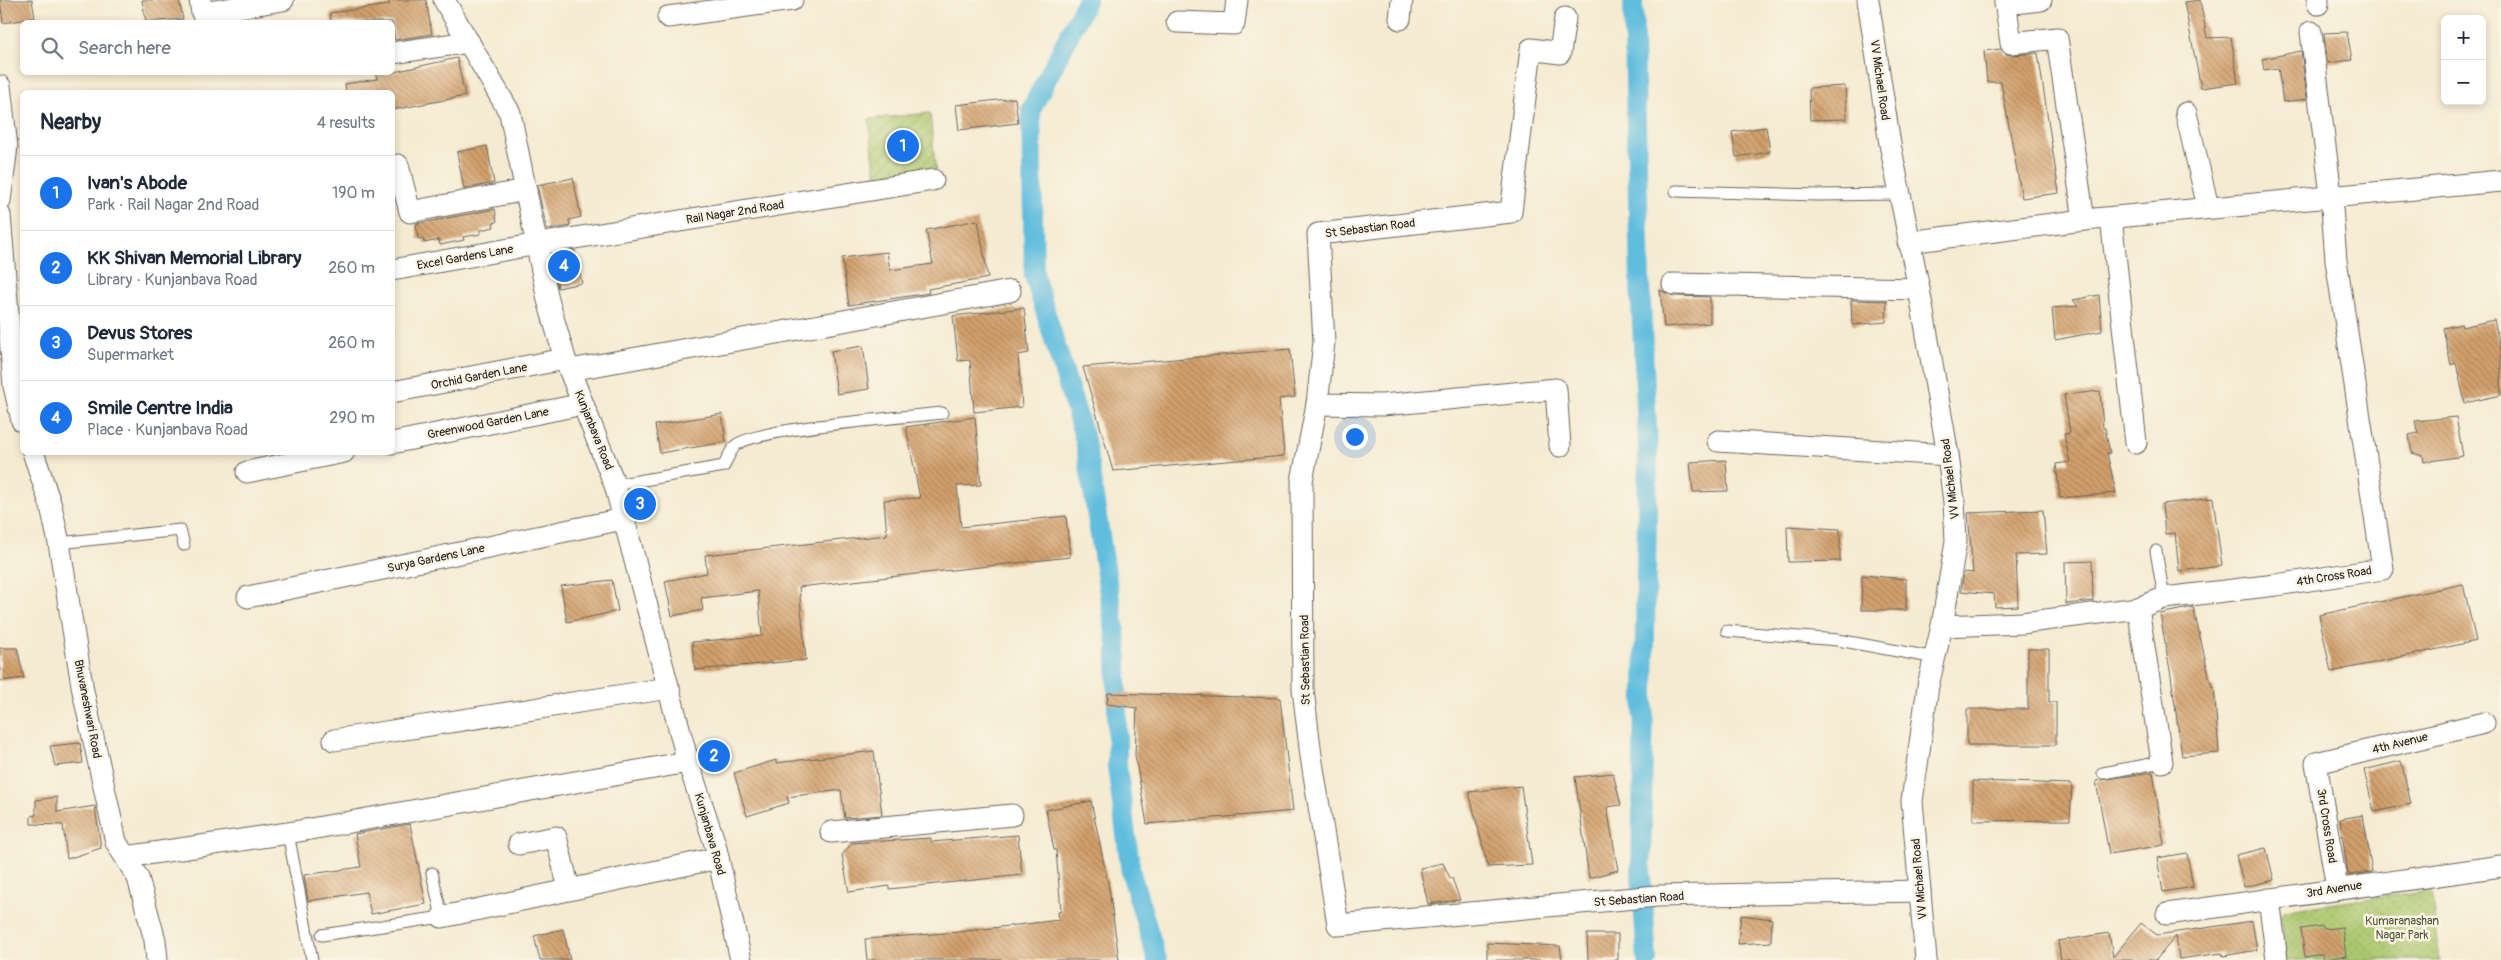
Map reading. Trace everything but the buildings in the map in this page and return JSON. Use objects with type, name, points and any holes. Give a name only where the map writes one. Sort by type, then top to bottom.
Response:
[{"type":"street","points":[[200,0],[202,13],[283,0]]},
{"type":"street","name":"Kunjanbava Road","points":[[444,0],[510,113],[548,300],[568,365],[615,485],[688,762],[718,858],[741,960]]},
{"type":"street","points":[[668,17],[792,0]]},
{"type":"street","points":[[1176,22],[1234,24],[1237,0]]},
{"type":"street","name":"VV Michael Road","points":[[1868,0],[1890,144],[1908,242],[1919,289],[1948,455],[1956,541],[1936,658],[1928,686],[1912,801],[1926,960]]},
{"type":"street","points":[[2041,0],[2005,2],[2011,43],[2058,38],[2084,220]]},
{"type":"street","name":"St Sebastian Road","points":[[1566,18],[1560,53],[1531,49],[1511,212],[1318,234],[1324,342],[1317,404],[1302,481],[1304,688],[1312,756],[1338,925],[1645,897],[1920,891]]},
{"type":"street","points":[[2311,32],[2331,195]]},
{"type":"street","points":[[395,53],[469,42]]},
{"type":"street","points":[[0,86],[7,147],[0,202]]},
{"type":"street","points":[[2186,113],[2208,208]]},
{"type":"street","points":[[395,166],[398,165],[410,212],[526,190]]},
{"type":"street","name":"Rail Nagar 2nd Road","points":[[538,244],[933,180]]},
{"type":"street","points":[[1908,242],[2084,220],[2331,195],[2501,181]]},
{"type":"street","name":"4th Cross Road","points":[[1942,626],[2022,623],[2138,608],[2164,598],[2276,585],[2383,569],[2355,380],[2346,333],[2336,260],[2331,195]]},
{"type":"street","points":[[0,215],[14,386],[20,412]]},
{"type":"street","points":[[2112,218],[2136,442]]},
{"type":"street","name":"Excel Gardens Lane","points":[[395,269],[538,244]]},
{"type":"street","points":[[1672,284],[1919,289]]},
{"type":"street","name":"Orchid Garden Lane","points":[[395,392],[568,365],[1010,291]]},
{"type":"street","points":[[1317,404],[1382,405],[1556,389],[1560,446]]},
{"type":"street","name":"Greenwood Garden Lane","points":[[395,442],[583,404]]},
{"type":"street","points":[[1718,441],[1948,455]]},
{"type":"street","name":"Bhuvaneshwari Road","points":[[35,455],[60,543],[83,691],[116,842],[138,878],[156,940],[157,960]]},
{"type":"street","points":[[247,472],[329,455]]},
{"type":"street","name":"Surya Gardens Lane","points":[[248,597],[623,519]]},
{"type":"street","points":[[2138,608],[2162,762]]},
{"type":"street","points":[[334,740],[669,688]]},
{"type":"street","name":"4th Avenue","points":[[2316,763],[2484,723]]},
{"type":"street","points":[[126,857],[288,833],[688,762]]},
{"type":"street","name":"3rd Cross Road","points":[[2316,763],[2337,888]]},
{"type":"street","points":[[831,832],[1012,815]]},
{"type":"street","points":[[519,844],[556,837],[569,888]]},
{"type":"street","points":[[442,917],[569,888],[718,858]]},
{"type":"street","name":"3rd Avenue","points":[[2167,914],[2337,888],[2501,866]]},
{"type":"street","points":[[2269,899],[2277,960]]},
{"type":"lane","points":[[1676,191],[1818,195],[1900,194]]},
{"type":"lane","points":[[615,485],[724,466],[735,446],[756,436],[848,423],[942,414]]},
{"type":"lane","points":[[60,543],[180,530],[184,545]]},
{"type":"lane","points":[[2156,551],[2164,598]]},
{"type":"lane","points":[[1727,631],[1838,640],[1936,658]]},
{"type":"lane","points":[[2103,773],[2162,762]]},
{"type":"lane","points":[[288,833],[312,960]]},
{"type":"lane","points":[[322,935],[442,917],[432,873]]},
{"type":"green space","points":[[930,113],[936,174],[876,180],[869,119]]},
{"type":"green space","name":"Kumaranashan Nagar Park","points":[[2431,890],[2439,960],[2286,960],[2281,916],[2285,910]]},
{"type":"waterway","points":[[1087,0],[1031,110],[1034,275],[1085,440],[1117,644],[1117,766],[1131,873],[1157,960]]},
{"type":"waterway","points":[[1633,0],[1640,283],[1648,451],[1641,874],[1647,960]]},
{"type":"place","name":"Ivan's Abode","points":[[903,146]]},
{"type":"place","name":"Smile Centre India","points":[[564,266]]},
{"type":"place","name":"Devus Stores","points":[[640,504]]},
{"type":"place","name":"KK Shivan Memorial Library","points":[[714,756]]}]
